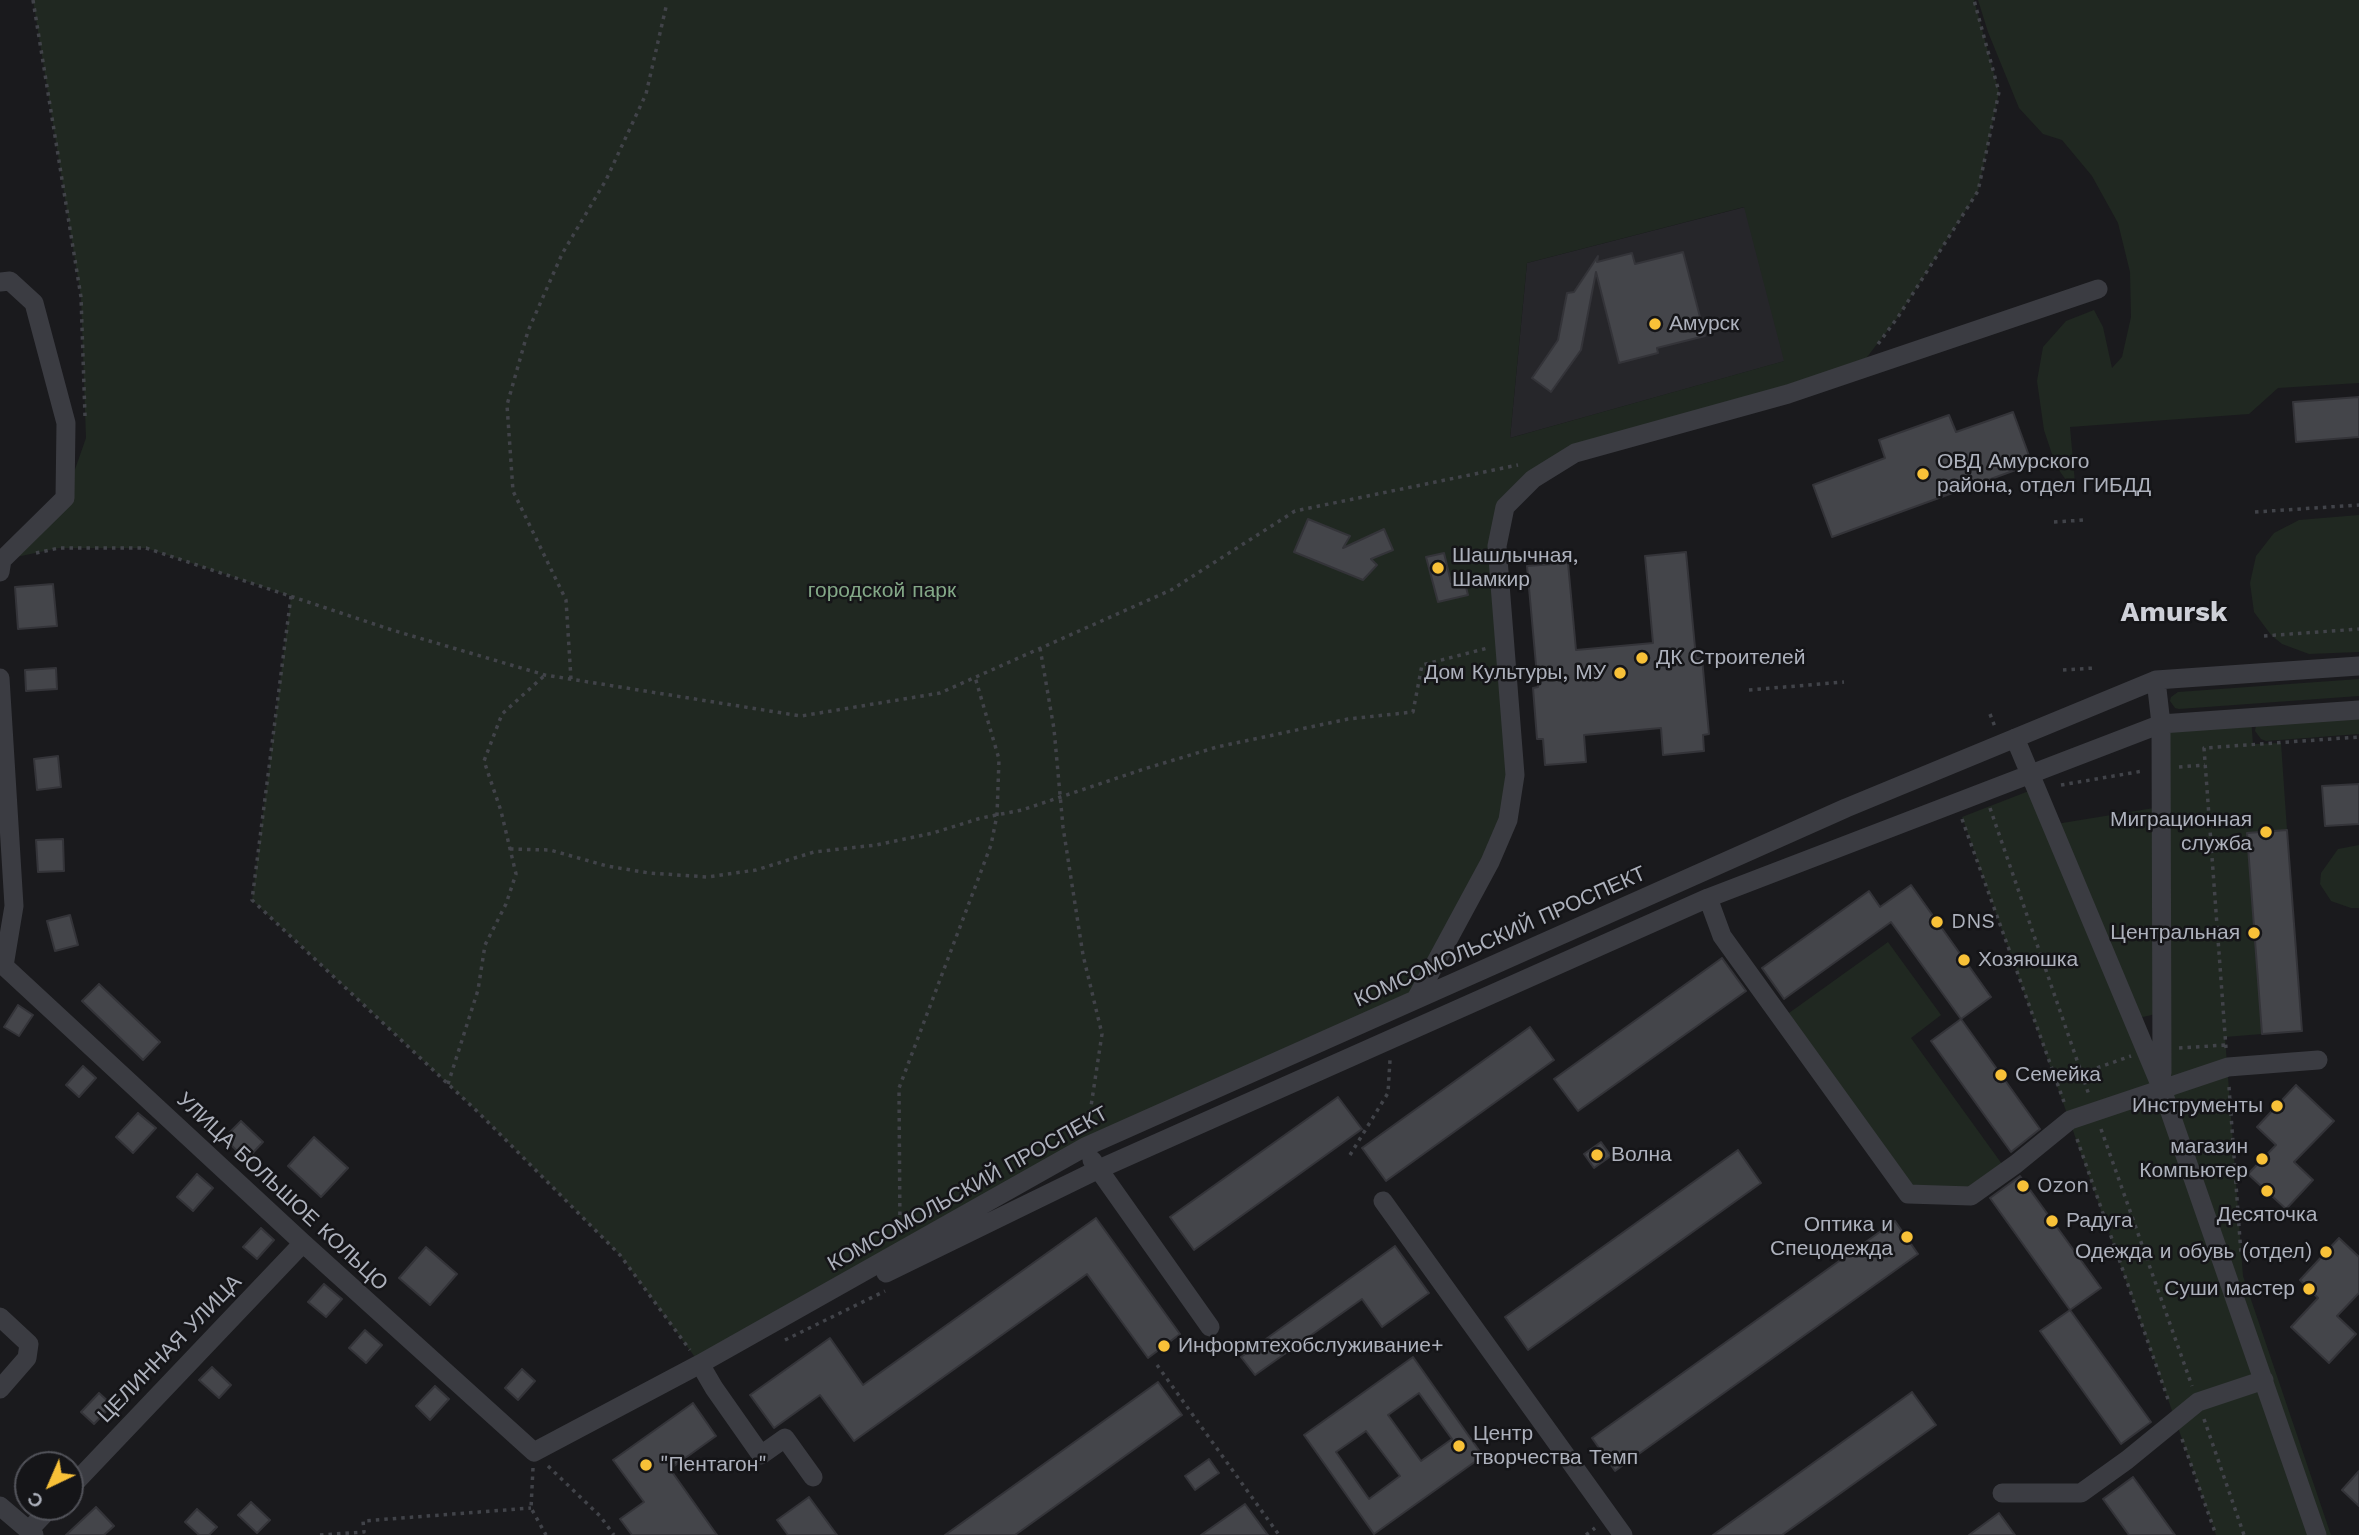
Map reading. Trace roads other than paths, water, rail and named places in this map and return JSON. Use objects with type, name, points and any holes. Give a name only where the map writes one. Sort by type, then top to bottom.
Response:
[{"type":"street","points":[[1,564],[65,498],[66,423],[34,303],[5,281]]},
{"type":"street","points":[[1416,999],[1490,862],[1508,820],[1515,775],[1497,546],[1505,507],[1533,479],[1575,453],[1788,394],[2098,289]]},
{"type":"street","name":"КОМСОМОЛЬСКИЙ ПРОСПЕКТ","points":[[534,1452],[700,1364],[1085,1147],[1846,808],[2156,680],[2359,666]]},
{"type":"street","points":[[0,678],[14,906],[2,966]]},
{"type":"street","points":[[2156,680],[2161,724],[2162,1088]]},
{"type":"street","name":"КОМСОМОЛЬСКИЙ ПРОСПЕКТ","points":[[700,1364],[1097,1170],[1708,898],[2032,782],[2161,724],[2359,710]]},
{"type":"street","points":[[2015,738],[2162,1088],[2317,1535]]},
{"type":"street","points":[[1708,898],[1722,936],[1908,1194],[1971,1196],[2070,1120],[2162,1088],[2228,1067],[2318,1060]]},
{"type":"street","name":"УЛИЦА БОЛЬШОЕ КОЛЬЦО","points":[[2,966],[534,1452]]},
{"type":"street","points":[[1085,1147],[1097,1170],[1210,1327]]},
{"type":"street","points":[[1383,1201],[1623,1535]]},
{"type":"street","name":"ЦЕЛИННАЯ УЛИЦА","points":[[84,1473],[303,1242]]},
{"type":"street","points":[[0,1317],[29,1344],[27,1358],[0,1390]]},
{"type":"street","points":[[700,1364],[761,1455],[785,1438],[813,1477]]},
{"type":"street","points":[[2002,1493],[2081,1493],[2127,1460],[2198,1402],[2264,1380]]},
{"type":"street","points":[[0,1506],[32,1533]]},
{"type":"place","name":"Амурск","points":[[1655,324]]},
{"type":"place","name":"ОВД Амурского района, отдел ГИБДД","points":[[1923,474]]},
{"type":"place","name":"Шашлычная, Шамкир","points":[[1438,568]]},
{"type":"place","name":"ДК Строителей","points":[[1642,658]]},
{"type":"place","name":"Дом Культуры, МУ","points":[[1620,673]]},
{"type":"place","name":"Миграционная служба","points":[[2266,832]]},
{"type":"place","name":"DNS","points":[[1937,922]]},
{"type":"place","name":"Центральная","points":[[2254,933]]},
{"type":"place","name":"Хозяюшка","points":[[1964,960]]},
{"type":"place","name":"Семейка","points":[[2001,1075]]},
{"type":"place","name":"Инструменты","points":[[2277,1106]]},
{"type":"place","name":"Волна","points":[[1597,1155]]},
{"type":"place","name":"магазин Компьютер","points":[[2262,1159]]},
{"type":"place","name":"Ozon","points":[[2023,1186]]},
{"type":"place","name":"Десяточка","points":[[2267,1191]]},
{"type":"place","name":"Радуга","points":[[2052,1221]]},
{"type":"place","name":"Оптика и Спецодежда","points":[[1907,1237]]},
{"type":"place","name":"Одежда и обувь (отдел)","points":[[2326,1252]]},
{"type":"place","name":"Суши мастер","points":[[2309,1289]]},
{"type":"place","name":"Информтехобслуживание+","points":[[1164,1346]]},
{"type":"place","name":"Центр творчества Темп","points":[[1459,1446]]},
{"type":"place","name":"\"Пентагон\"","points":[[646,1465]]},
{"type":"district","name":"Amursk","points":[[2174,613]]},
{"type":"park label","name":"городской парк","points":[[882,591]]}]
